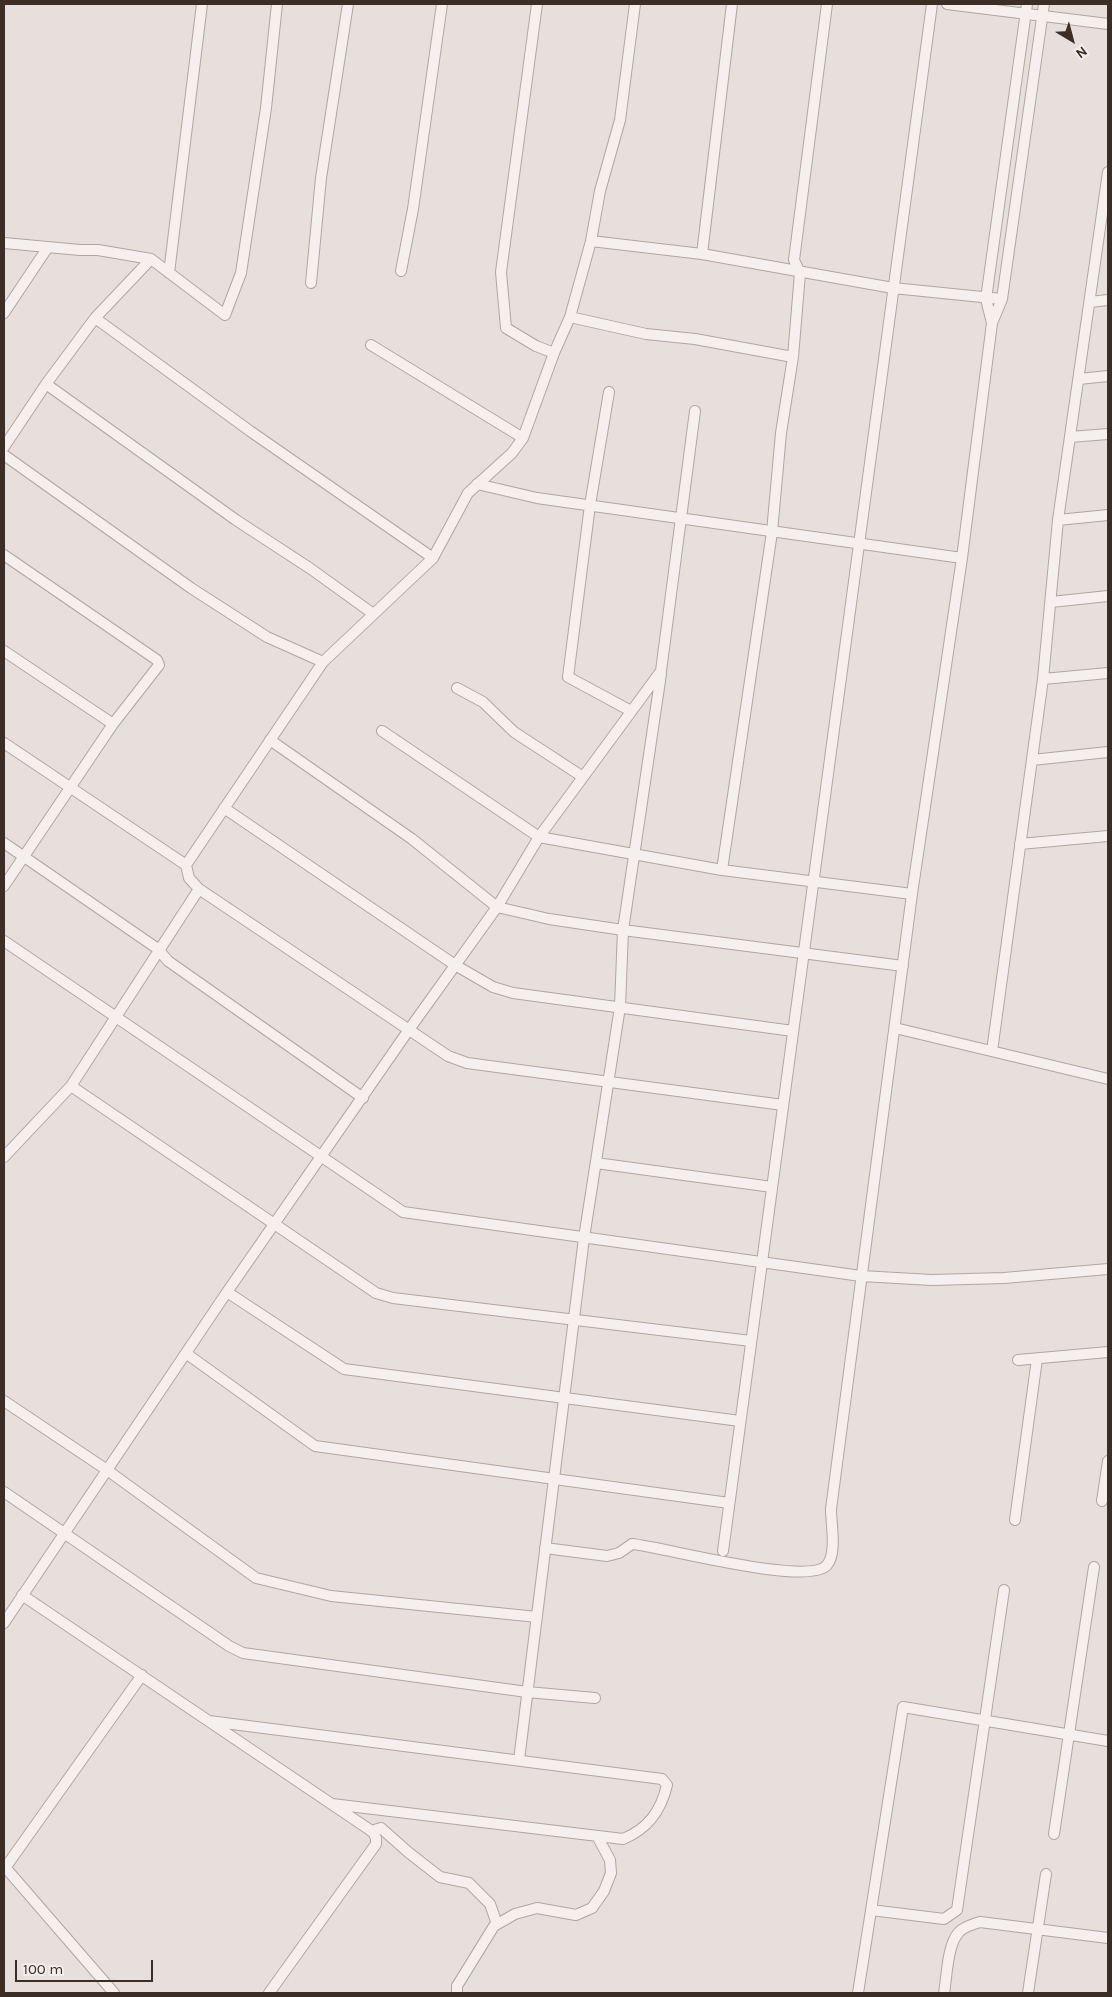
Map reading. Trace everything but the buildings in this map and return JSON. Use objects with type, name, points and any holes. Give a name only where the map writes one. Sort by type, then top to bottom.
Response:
[{"type":"street","points":[[170,273],[202,4]]},
{"type":"street","points":[[4,243],[98,250],[150,259],[225,315],[241,273],[266,108],[277,4]]},
{"type":"street","points":[[311,283],[321,178],[348,4]]},
{"type":"street","points":[[401,271],[413,209],[442,4]]},
{"type":"street","points":[[537,4],[501,272],[506,328],[536,346],[554,353]]},
{"type":"street","points":[[186,865],[323,662],[372,613],[433,558],[468,493],[512,453],[523,438],[554,353],[570,317],[591,240],[600,191],[620,120],[635,4]]},
{"type":"street","points":[[702,254],[732,4]]},
{"type":"street","points":[[722,870],[772,532],[781,433],[794,356],[800,273],[794,260],[808,137],[827,4]]},
{"type":"street","points":[[723,1551],[932,4]]},
{"type":"street","points":[[946,4],[1042,18],[1108,24]]},
{"type":"street","points":[[992,322],[986,299],[1027,4]]},
{"type":"street","points":[[545,1548],[607,1556],[618,1553],[632,1544],[759,1569],[817,1571],[826,1566],[832,1555],[831,1509],[912,894],[962,558],[992,322],[1002,299],[1044,4]]},
{"type":"street","points":[[992,1051],[1043,679],[1058,520],[1108,172]]},
{"type":"street","points":[[591,240],[702,254],[800,273],[893,288],[986,299],[1002,299]]},
{"type":"street","points":[[4,313],[48,247]]},
{"type":"street","points":[[4,447],[46,384],[95,318],[150,259]]},
{"type":"street","points":[[1090,302],[1108,300]]},
{"type":"street","points":[[570,317],[646,334],[695,339],[794,356]]},
{"type":"street","points":[[95,318],[250,430],[433,558]]},
{"type":"street","points":[[371,345],[523,438]]},
{"type":"street","points":[[1079,379],[1108,376]]},
{"type":"street","points":[[46,384],[236,520],[372,613]]},
{"type":"street","points":[[609,392],[590,504],[568,677],[631,711]]},
{"type":"street","points":[[518,1760],[584,1238],[620,1007],[623,930],[661,671],[679,518],[695,411]]},
{"type":"street","points":[[1070,438],[1108,434]]},
{"type":"street","points":[[4,456],[191,588],[260,632],[323,662]]},
{"type":"street","points":[[477,484],[536,498],[590,504],[772,532],[962,558]]},
{"type":"street","points":[[1058,520],[1108,515]]},
{"type":"street","points":[[4,555],[159,662],[159,665],[113,724],[72,788],[4,886]]},
{"type":"street","points":[[1051,602],[1108,596]]},
{"type":"street","points":[[4,651],[113,724]]},
{"type":"street","points":[[4,1623],[227,1292],[275,1226],[408,1031],[497,907],[539,837],[661,671]]},
{"type":"street","points":[[1043,679],[1108,673]]},
{"type":"street","points":[[457,688],[483,702],[514,732],[582,776]]},
{"type":"street","points":[[382,731],[539,837],[634,856],[722,870],[912,894]]},
{"type":"street","points":[[270,740],[412,839],[497,907],[548,919],[623,930],[903,966]]},
{"type":"street","points":[[4,743],[126,827],[186,865],[189,878],[198,889],[448,1056],[468,1064],[783,1105]]},
{"type":"street","points":[[1032,760],[1108,752]]},
{"type":"street","points":[[224,808],[455,965],[493,987],[513,993],[793,1031]]},
{"type":"street","points":[[1020,844],[1108,836]]},
{"type":"street","points":[[4,843],[158,949],[172,964],[362,1098]]},
{"type":"street","points":[[4,1157],[70,1086],[198,889]]},
{"type":"street","points":[[4,941],[403,1212],[861,1276],[932,1280],[1004,1278],[1108,1269]]},
{"type":"street","points":[[895,1028],[1108,1079]]},
{"type":"street","points":[[70,1086],[275,1226],[376,1292],[393,1298],[751,1342]]},
{"type":"street","points":[[596,1163],[772,1187]]},
{"type":"street","points":[[227,1292],[344,1369],[740,1421]]},
{"type":"street","points":[[1018,1360],[1108,1352]]},
{"type":"street","points":[[187,1354],[315,1446],[729,1503]]},
{"type":"street","points":[[1015,1520],[1037,1359]]},
{"type":"street","points":[[4,1401],[107,1470],[256,1578],[331,1596],[536,1616]]},
{"type":"street","points":[[1102,1501],[1108,1461]]},
{"type":"street","points":[[4,1492],[229,1646],[243,1653],[527,1692],[595,1698]]},
{"type":"street","points":[[1054,1834],[1094,1566]]},
{"type":"street","points":[[871,1910],[944,1919],[957,1910],[1004,1590]]},
{"type":"street","points":[[22,1595],[142,1674],[332,1804],[371,1831],[376,1838],[376,1844],[269,1993]]},
{"type":"street","points":[[114,1993],[4,1867],[142,1674]]},
{"type":"street","points":[[858,1993],[903,1707],[1108,1741]]},
{"type":"street","points":[[209,1721],[662,1779],[668,1785],[663,1802],[648,1825],[635,1834],[623,1839],[332,1804]]},
{"type":"street","points":[[371,1831],[381,1828],[440,1877],[470,1883],[490,1904],[497,1924]]},
{"type":"street","points":[[457,1993],[457,1986],[497,1924],[515,1914],[537,1908],[576,1915],[592,1908],[604,1891],[611,1872],[610,1860],[597,1836]]},
{"type":"street","points":[[1028,1993],[1046,1874]]},
{"type":"street","points":[[944,1993],[950,1951],[959,1932],[980,1922],[1108,1938]]}]
